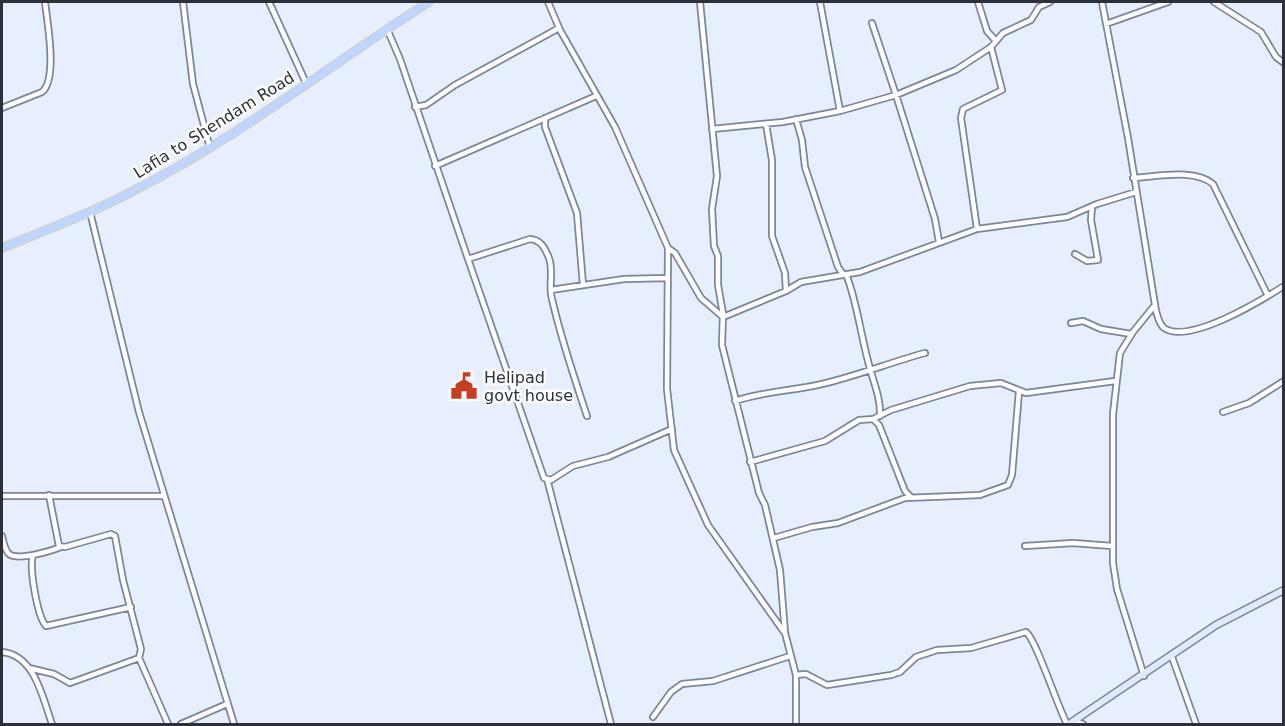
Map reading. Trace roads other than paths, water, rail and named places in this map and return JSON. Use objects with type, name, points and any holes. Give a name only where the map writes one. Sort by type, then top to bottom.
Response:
[{"type":"main road","name":"Lafia to Shendam Road","points":[[2,248],[90,212],[136,190],[210,148],[429,2]]},
{"type":"street","points":[[2,108],[42,92],[47,87],[50,50],[45,2]]},
{"type":"street","points":[[183,2],[193,84],[210,148]]},
{"type":"street","points":[[269,2],[306,83]]},
{"type":"street","points":[[548,2],[559,28],[630,159],[641,192],[668,248],[667,389],[674,450],[708,525],[785,633]]},
{"type":"street","points":[[700,2],[717,176],[712,209],[714,246],[719,263],[723,352],[746,434],[750,462],[774,538],[783,587],[785,633],[796,675],[796,724]]},
{"type":"street","points":[[820,2],[840,111]]},
{"type":"street","points":[[978,2],[985,25],[996,41]]},
{"type":"street","points":[[712,129],[796,120],[840,111],[896,95],[943,77],[992,47],[1008,30],[1031,20],[1039,7],[1050,2]]},
{"type":"street","points":[[1102,2],[1155,305],[1164,327],[1179,330],[1222,320],[1284,286]]},
{"type":"street","points":[[1106,24],[1168,2]]},
{"type":"street","points":[[1214,2],[1261,32],[1275,57],[1284,63]]},
{"type":"street","points":[[873,23],[935,219],[939,242]]},
{"type":"street","points":[[387,28],[400,59],[539,469],[547,479],[611,724]]},
{"type":"street","points":[[415,107],[426,105],[455,85],[559,28]]},
{"type":"street","points":[[977,229],[961,115],[963,109],[1002,90],[992,47]]},
{"type":"street","points":[[435,166],[596,96]]},
{"type":"street","points":[[545,118],[545,127],[577,213],[583,285]]},
{"type":"street","points":[[796,120],[802,140],[805,167],[838,267],[844,274],[858,308],[870,370],[880,405],[886,413]]},
{"type":"street","points":[[537,122],[545,127]]},
{"type":"street","points":[[766,124],[772,160],[772,236],[785,273],[786,291]]},
{"type":"street","points":[[1133,178],[1195,176],[1208,179],[1213,184],[1268,296]]},
{"type":"street","points":[[723,317],[786,291],[801,282],[860,272],[977,229],[1057,219],[1080,213],[1092,206],[1136,192]]},
{"type":"street","points":[[1075,254],[1089,262],[1098,260],[1091,220],[1092,206]]},
{"type":"street","points":[[90,212],[139,412],[234,724]]},
{"type":"street","points":[[1080,213],[1091,220]]},
{"type":"street","points":[[468,259],[527,240],[541,243],[552,270],[551,290],[567,356],[587,416]]},
{"type":"street","points":[[668,248],[675,253],[706,303],[723,317]]},
{"type":"street","points":[[551,290],[624,279],[667,278]]},
{"type":"street","points":[[706,303],[719,296]]},
{"type":"street","points":[[1144,676],[1117,589],[1112,546],[1115,381],[1120,353],[1131,334],[1155,305]]},
{"type":"street","points":[[1071,323],[1083,321],[1101,329],[1131,334]]},
{"type":"street","points":[[735,401],[757,393],[807,387],[926,353]]},
{"type":"street","points":[[750,462],[825,441],[859,420],[873,419],[973,386],[1006,383],[1019,392],[1063,390],[1115,381]]},
{"type":"street","points":[[1223,412],[1249,404],[1284,381]]},
{"type":"street","points":[[774,538],[812,527],[838,523],[903,499],[980,495],[1008,485],[1012,475],[1019,392]]},
{"type":"street","points":[[879,425],[880,405]]},
{"type":"street","points":[[873,419],[879,425],[895,459],[906,491],[912,497]]},
{"type":"street","points":[[547,479],[551,480],[573,466],[608,457],[672,429]]},
{"type":"street","points":[[903,499],[906,491]]},
{"type":"street","points":[[50,495],[56,540],[61,547]]},
{"type":"street","points":[[2,496],[164,496]]},
{"type":"street","points":[[2,536],[9,554],[33,555],[115,535],[141,649],[139,658],[168,724]]},
{"type":"street","points":[[1025,546],[1073,543],[1112,546]]},
{"type":"street","points":[[26,555],[31,561]]},
{"type":"street","points":[[33,555],[31,561],[38,606],[46,626],[131,607]]},
{"type":"street","points":[[1070,723],[1144,676],[1216,625],[1283,592]]},
{"type":"street","points":[[796,675],[806,674],[827,685],[891,675],[900,672],[916,657],[937,650],[971,648],[1026,632],[1033,641],[1056,703],[1070,723]]},
{"type":"street","points":[[2,652],[20,659],[29,668],[52,724]]},
{"type":"street","points":[[653,717],[671,692],[682,684],[713,681],[790,656]]},
{"type":"street","points":[[1172,657],[1196,724]]},
{"type":"street","points":[[29,668],[54,674],[70,683],[139,658]]},
{"type":"street","points":[[34,678],[38,670]]},
{"type":"street","points":[[181,724],[227,704]]},
{"type":"street","points":[[1070,723],[1083,724]]},
{"type":"place","name":"Helipad govt house","points":[[464,386]]}]
